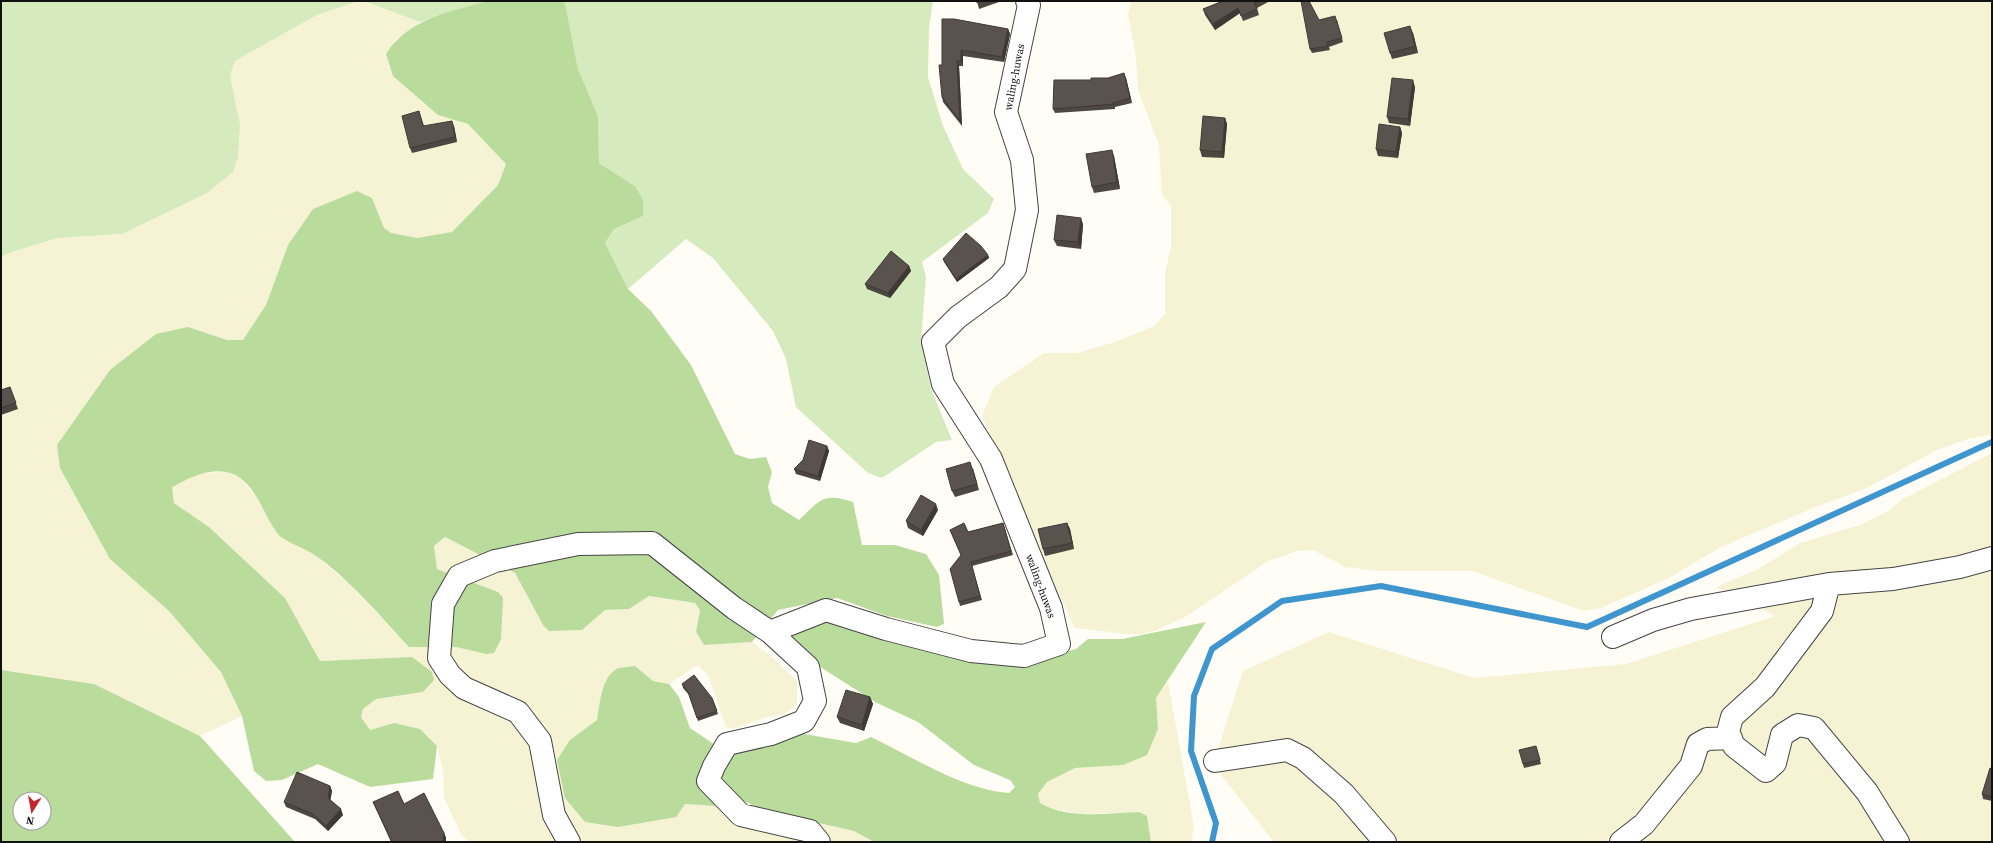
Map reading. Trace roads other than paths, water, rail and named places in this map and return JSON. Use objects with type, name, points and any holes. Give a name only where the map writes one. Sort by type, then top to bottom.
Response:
[{"type":"street","name":"waling-huwas","points":[[770,632],[826,610],[886,629],[971,651],[1024,656],[1059,644],[1051,608],[992,459],[944,384],[933,342],[958,317],[999,287],[1015,268],[1027,210],[1022,160],[1006,112],[1029,5],[1027,1]]},
{"type":"street","points":[[569,842],[554,815],[540,741],[518,712],[464,688],[450,675],[439,658],[443,604],[459,576],[496,561],[578,544],[652,543],[734,608],[770,632],[808,667],[815,702],[804,721],[770,734],[728,744],[714,766],[708,782],[741,815],[810,831],[819,842]]},
{"type":"street","points":[[1613,637],[1653,620],[1691,609],[1829,584],[1893,579],[1960,567],[1992,558]]},
{"type":"street","points":[[1829,584],[1822,611],[1765,687],[1732,717],[1728,732],[1734,746],[1766,771],[1775,763],[1782,736],[1798,725],[1814,728],[1867,792],[1898,842]]},
{"type":"street","points":[[1621,842],[1644,824],[1691,766],[1698,744],[1706,739],[1731,738]]},
{"type":"street","points":[[1215,761],[1287,750],[1303,758],[1344,794],[1385,842]]},
{"type":"waterway","points":[[1212,842],[1216,823],[1191,751],[1194,696],[1212,649],[1282,601],[1381,586],[1587,627],[1992,442]]}]
